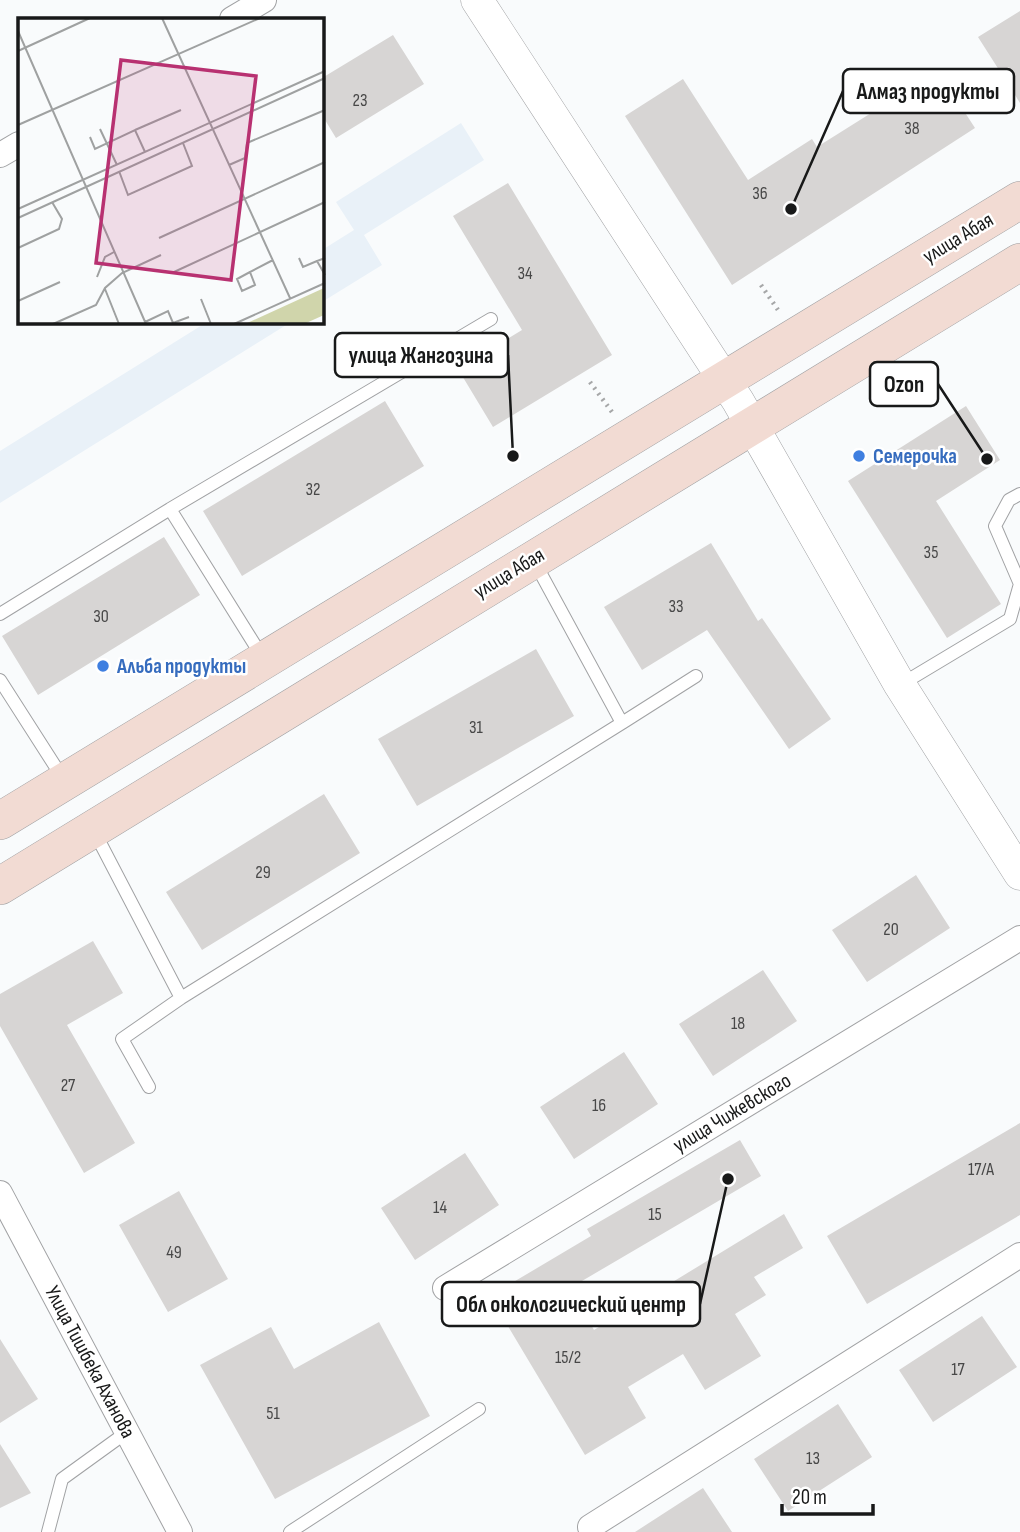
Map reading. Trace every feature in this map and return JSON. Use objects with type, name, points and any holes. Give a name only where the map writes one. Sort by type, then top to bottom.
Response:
[{"type":"main road","name":"улица Абая","points":[[0,821],[1020,200]]},
{"type":"main road","name":"улица Абая","points":[[0,886],[1020,262]]},
{"type":"street","points":[[234,18],[264,0]]},
{"type":"street","points":[[477,0],[725,380],[900,685],[1020,874]]},
{"type":"street","points":[[0,155],[18,145]]},
{"type":"street","name":"улица Чижевского","points":[[445,1288],[1020,938]]},
{"type":"street","name":"Улица Тишбека Аханова","points":[[0,1193],[180,1532]]},
{"type":"street","points":[[590,1527],[1020,1255]]},
{"type":"lane","points":[[0,614],[170,509],[491,319]]},
{"type":"lane","points":[[900,685],[1010,619],[1020,584],[995,526],[1009,500],[1020,494]]},
{"type":"lane","points":[[170,509],[265,661]]},
{"type":"lane","points":[[533,558],[622,723]]},
{"type":"lane","points":[[149,1087],[122,1039],[181,998],[696,676]]},
{"type":"lane","points":[[0,680],[66,782]]},
{"type":"lane","points":[[92,828],[181,998]]},
{"type":"lane","points":[[290,1532],[479,1409]]},
{"type":"lane","points":[[48,1532],[62,1479],[127,1432]]},
{"type":"shaded area","points":[[461,123],[484,160],[364,235],[382,265],[324,301],[324,249],[354,230],[336,202]]},
{"type":"shaded area","points":[[204,324],[288,324],[0,503],[0,451]]},
{"type":"building","points":[[1020,11],[1020,103],[978,37]]},
{"type":"building","points":[[393,35],[424,84],[336,138],[324,118],[324,77]]},
{"type":"building","points":[[938,71],[975,128],[732,285],[625,116],[683,79],[748,180],[812,139],[817,147]]},
{"type":"building","points":[[508,183],[612,355],[493,427],[458,369],[522,330],[453,216]]},
{"type":"building","points":[[385,401],[424,466],[242,576],[203,511]]},
{"type":"building","points":[[966,406],[1000,460],[936,501],[1001,604],[947,638],[848,481]]},
{"type":"building","points":[[164,537],[200,595],[38,695],[2,636]]},
{"type":"building","points":[[711,543],[758,621],[762,618],[831,719],[789,749],[707,630],[642,670],[604,607]]},
{"type":"building","points":[[536,649],[574,716],[417,806],[378,739]]},
{"type":"building","points":[[324,794],[360,853],[202,950],[166,892]]},
{"type":"building","points":[[916,875],[950,928],[867,982],[832,930]]},
{"type":"building","points":[[93,941],[123,993],[67,1025],[135,1143],[84,1173],[0,1026],[0,994]]},
{"type":"building","points":[[763,970],[797,1021],[713,1076],[679,1024]]},
{"type":"building","points":[[624,1052],[658,1104],[574,1159],[540,1107]]},
{"type":"building","points":[[1020,1123],[1020,1215],[867,1304],[827,1236]]},
{"type":"building","points":[[740,1140],[761,1176],[570,1288],[594,1330],[784,1214],[803,1248],[754,1277],[766,1295],[735,1314],[761,1356],[705,1390],[683,1354],[628,1387],[646,1418],[585,1455],[490,1296],[591,1236],[587,1229]]},
{"type":"building","points":[[465,1153],[499,1205],[415,1260],[381,1208]]},
{"type":"building","points":[[179,1191],[228,1279],[168,1312],[119,1225]]},
{"type":"building","points":[[982,1316],[1017,1367],[933,1422],[899,1370]]},
{"type":"building","points":[[379,1322],[430,1416],[275,1499],[200,1365],[271,1327],[294,1369]]},
{"type":"building","points":[[0,1339],[38,1399],[0,1423]]},
{"type":"building","points":[[838,1404],[872,1457],[788,1511],[754,1459]]},
{"type":"building","points":[[0,1444],[31,1493],[0,1508]]},
{"type":"building","points":[[703,1488],[732,1532],[635,1532]]},
{"type":"place","name":"Алмаз продукты","points":[[791,209]]},
{"type":"place","name":"улица Жангозина","points":[[513,456]]},
{"type":"place","name":"Семерочка","points":[[859,456]]},
{"type":"place","name":"Ozon","points":[[987,459]]},
{"type":"place","name":"Альба продукты","points":[[103,666]]},
{"type":"place","name":"Обл онкологический центр","points":[[728,1179]]}]
